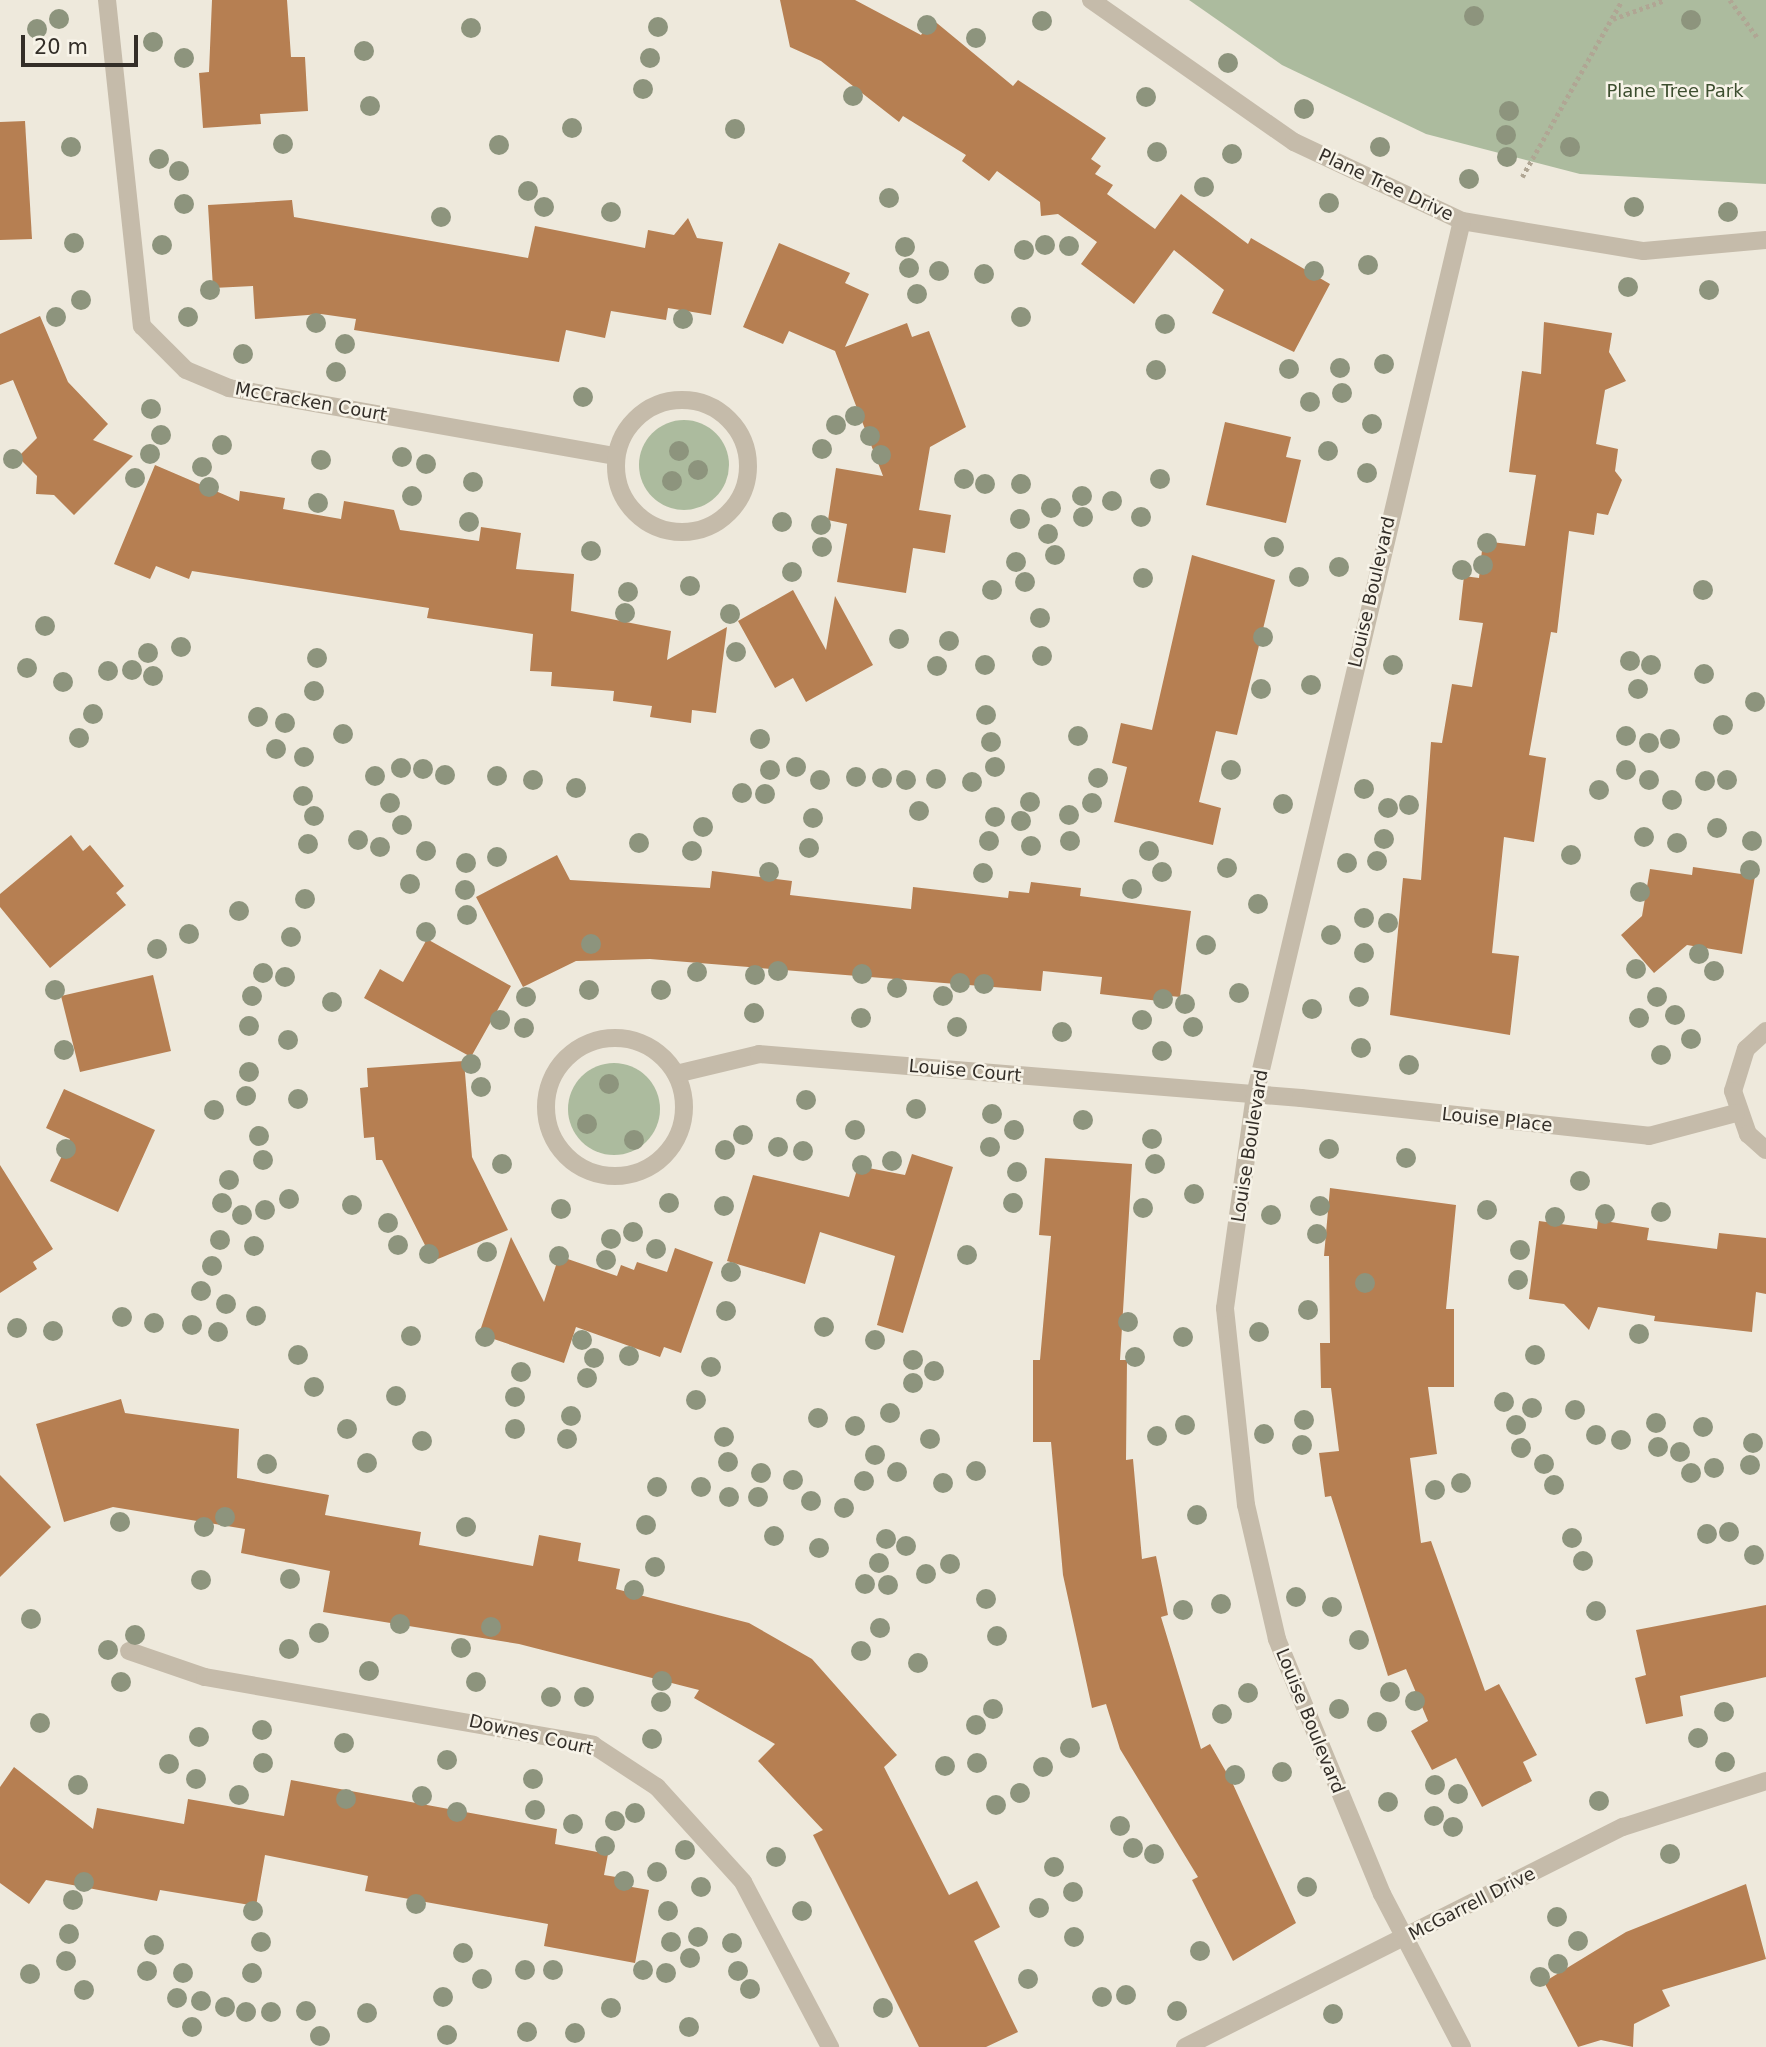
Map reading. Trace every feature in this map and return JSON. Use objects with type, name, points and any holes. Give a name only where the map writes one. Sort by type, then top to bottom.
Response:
[{"type":"street","name":"McCracken Court","points":[[107,0],[142,326],[186,370],[229,388],[616,456]]},
{"type":"street","name":"Plane Tree Drive","points":[[1091,0],[1294,142],[1462,221],[1644,251],[1766,240]]},
{"type":"street","name":"Louise Boulevard","points":[[1462,221],[1255,1095],[1225,1308],[1246,1505],[1277,1639],[1319,1751],[1405,1938],[1462,2047]]},
{"type":"street","points":[[677,399],[719,410],[741,435],[749,467],[734,508],[699,530],[677,532],[656,527],[624,498],[616,456],[637,417],[677,399]]},
{"type":"street","points":[[1766,1031],[1736,1069],[1736,1113],[1766,1150]]},
{"type":"street","points":[[598,1040],[643,1043],[676,1074],[684,1119],[676,1140],[643,1171],[598,1175],[561,1150],[549,1130],[549,1085],[577,1049],[598,1040]]},
{"type":"street","name":"Louise Court","points":[[676,1074],[759,1054],[1255,1095]]},
{"type":"street","name":"Louise Place","points":[[1255,1095],[1649,1136],[1736,1113]]},
{"type":"street","name":"Downes Court","points":[[129,1651],[205,1677],[593,1745],[657,1787],[743,1882],[830,2047]]},
{"type":"street","name":"McGarrell Drive","points":[[1185,2047],[1623,1827],[1766,1781]]},
{"type":"path","points":[[1522,177],[1622,0]]},
{"type":"path","points":[[1612,19],[1665,0]]},
{"type":"path","points":[[1730,0],[1757,37]]},
{"type":"green space","name":"Plane Tree Park","points":[[1189,0],[1766,0],[1766,184],[1580,174],[1426,134],[1282,65]]},
{"type":"green space","points":[[684,420],[701,423],[716,433],[726,448],[729,465],[726,482],[716,497],[701,507],[684,510],[667,507],[652,497],[642,482],[639,465],[642,448],[652,433],[667,423]]},
{"type":"green space","points":[[614,1063],[631,1067],[646,1077],[656,1092],[660,1109],[656,1126],[646,1141],[631,1151],[614,1155],[597,1151],[582,1141],[572,1126],[568,1109],[572,1092],[582,1077],[597,1067]]},
{"type":"building","points":[[212,0],[287,0],[291,57],[305,57],[308,111],[260,114],[261,124],[203,128],[199,73],[209,72]]},
{"type":"building","points":[[780,0],[855,0],[921,35],[932,19],[1013,86],[1018,80],[1106,138],[1091,159],[1101,166],[1095,174],[1113,185],[1107,194],[1155,229],[1181,194],[1248,244],[1251,238],[1330,284],[1294,352],[1212,313],[1224,290],[1174,250],[1134,304],[1081,264],[1097,242],[1058,214],[1041,216],[1040,202],[997,171],[989,181],[962,161],[966,155],[903,116],[899,122],[821,61],[790,47]]},
{"type":"building","points":[[25,121],[32,239],[0,240],[0,122]]},
{"type":"building","points":[[292,200],[294,217],[528,258],[535,226],[645,248],[648,230],[674,235],[688,218],[697,238],[723,242],[711,315],[668,308],[666,320],[611,311],[605,338],[566,330],[559,362],[354,330],[356,319],[321,314],[255,319],[253,286],[213,288],[208,205]]},
{"type":"building","points":[[779,243],[850,273],[845,283],[869,294],[845,347],[907,323],[912,337],[929,331],[966,427],[930,447],[919,510],[951,515],[945,553],[913,548],[906,593],[837,582],[847,524],[828,520],[836,468],[883,476],[835,351],[789,331],[783,344],[743,327]]},
{"type":"building","points":[[40,316],[68,382],[108,424],[93,440],[133,456],[74,515],[54,495],[36,494],[37,476],[18,457],[37,438],[13,380],[0,385],[0,334]]},
{"type":"building","points":[[1544,322],[1612,333],[1609,352],[1626,381],[1605,390],[1596,444],[1618,449],[1615,471],[1622,480],[1608,515],[1597,513],[1594,535],[1569,531],[1557,633],[1551,632],[1529,755],[1546,758],[1534,842],[1504,837],[1492,953],[1519,956],[1510,1035],[1390,1015],[1403,878],[1421,880],[1431,742],[1442,743],[1452,684],[1472,687],[1483,623],[1459,620],[1464,576],[1479,578],[1483,541],[1525,546],[1536,475],[1509,472],[1522,371],[1541,374]]},
{"type":"building","points":[[1225,422],[1291,437],[1286,457],[1301,460],[1286,523],[1206,505]]},
{"type":"building","points":[[155,465],[239,501],[240,491],[285,498],[283,509],[341,519],[344,501],[394,510],[400,530],[479,541],[481,527],[521,533],[516,569],[574,574],[571,611],[671,631],[667,660],[727,627],[716,713],[692,710],[691,723],[650,717],[652,706],[613,701],[614,691],[551,686],[552,672],[530,671],[533,634],[427,618],[429,608],[192,571],[189,579],[156,566],[150,579],[114,564]]},
{"type":"building","points":[[1192,555],[1275,580],[1237,735],[1216,731],[1199,802],[1221,808],[1213,845],[1114,822],[1127,767],[1112,763],[1121,723],[1152,730]]},
{"type":"building","points":[[793,590],[826,650],[835,596],[873,665],[806,702],[793,678],[775,688],[738,621]]},
{"type":"building","points":[[71,835],[83,851],[90,845],[124,886],[116,893],[126,905],[50,968],[0,907],[0,894]]},
{"type":"building","points":[[557,855],[570,880],[710,888],[712,871],[792,881],[790,895],[911,909],[913,887],[1008,898],[1009,891],[1029,893],[1031,882],[1081,888],[1080,896],[1191,911],[1180,997],[1160,995],[1159,1001],[1100,994],[1102,977],[1043,971],[1041,991],[650,959],[576,961],[523,987],[476,897]]},
{"type":"building","points":[[1693,867],[1755,876],[1742,954],[1687,945],[1654,973],[1621,935],[1642,916],[1650,869],[1692,875]]},
{"type":"building","points":[[427,939],[511,986],[471,1057],[364,998],[380,969],[403,982]]},
{"type":"building","points":[[153,975],[171,1051],[80,1072],[61,996]]},
{"type":"building","points":[[464,1061],[472,1157],[508,1230],[433,1261],[382,1160],[376,1160],[374,1137],[364,1138],[360,1088],[368,1087],[367,1068]]},
{"type":"building","points":[[64,1089],[155,1130],[118,1212],[50,1181],[70,1139],[46,1128]]},
{"type":"building","points":[[912,1154],[953,1167],[903,1333],[877,1325],[895,1256],[820,1232],[805,1284],[727,1261],[753,1175],[849,1197],[858,1166],[905,1175]]},
{"type":"building","points":[[1045,1158],[1132,1164],[1120,1360],[1127,1360],[1126,1460],[1133,1459],[1142,1559],[1156,1556],[1168,1615],[1161,1617],[1201,1749],[1210,1744],[1232,1782],[1296,1923],[1233,1961],[1192,1880],[1198,1877],[1120,1749],[1106,1704],[1092,1708],[1063,1575],[1051,1442],[1033,1442],[1033,1360],[1040,1360],[1051,1236],[1039,1235]]},
{"type":"building","points":[[0,1165],[53,1249],[33,1262],[37,1269],[0,1293]]},
{"type":"building","points":[[1330,1188],[1456,1205],[1446,1309],[1454,1309],[1454,1387],[1428,1387],[1437,1454],[1410,1458],[1421,1543],[1431,1541],[1485,1691],[1499,1684],[1537,1755],[1523,1762],[1532,1781],[1482,1807],[1456,1758],[1432,1770],[1411,1731],[1428,1721],[1406,1669],[1388,1676],[1331,1496],[1325,1497],[1319,1453],[1339,1451],[1331,1388],[1321,1388],[1320,1343],[1330,1343],[1329,1256],[1324,1256]]},
{"type":"building","points":[[1598,1220],[1649,1228],[1647,1240],[1717,1249],[1719,1233],[1766,1238],[1766,1294],[1756,1292],[1752,1332],[1654,1321],[1655,1316],[1598,1307],[1589,1330],[1564,1304],[1529,1299],[1539,1221],[1597,1229]]},
{"type":"building","points":[[511,1237],[544,1302],[559,1256],[617,1276],[621,1265],[634,1270],[637,1262],[667,1272],[675,1248],[713,1262],[681,1353],[664,1347],[660,1357],[576,1327],[564,1363],[479,1334]]},
{"type":"building","points":[[121,1399],[125,1413],[239,1429],[237,1478],[329,1495],[325,1515],[421,1532],[419,1545],[533,1566],[539,1535],[581,1543],[578,1561],[620,1569],[616,1589],[749,1623],[812,1659],[897,1755],[884,1767],[949,1895],[977,1881],[1000,1927],[974,1941],[1018,2032],[986,2047],[919,2047],[813,1835],[823,1830],[758,1761],[775,1744],[694,1698],[699,1690],[519,1644],[323,1612],[330,1571],[241,1553],[245,1529],[113,1507],[64,1522],[36,1424]]},
{"type":"building","points":[[0,1475],[51,1527],[0,1577]]},
{"type":"building","points":[[1766,1605],[1766,1677],[1680,1696],[1683,1716],[1646,1724],[1635,1678],[1646,1675],[1636,1630]]},
{"type":"building","points":[[14,1767],[93,1829],[97,1808],[184,1824],[188,1799],[284,1816],[291,1780],[557,1829],[555,1844],[608,1854],[604,1875],[616,1877],[615,1884],[649,1890],[635,1963],[544,1946],[548,1924],[365,1891],[368,1876],[265,1855],[256,1906],[160,1890],[157,1901],[46,1880],[29,1904],[0,1883],[0,1787]]},
{"type":"building","points":[[1746,1884],[1766,1959],[1662,1990],[1670,2006],[1634,2024],[1633,2047],[1601,2040],[1578,2047],[1544,1982],[1626,1932]]}]
